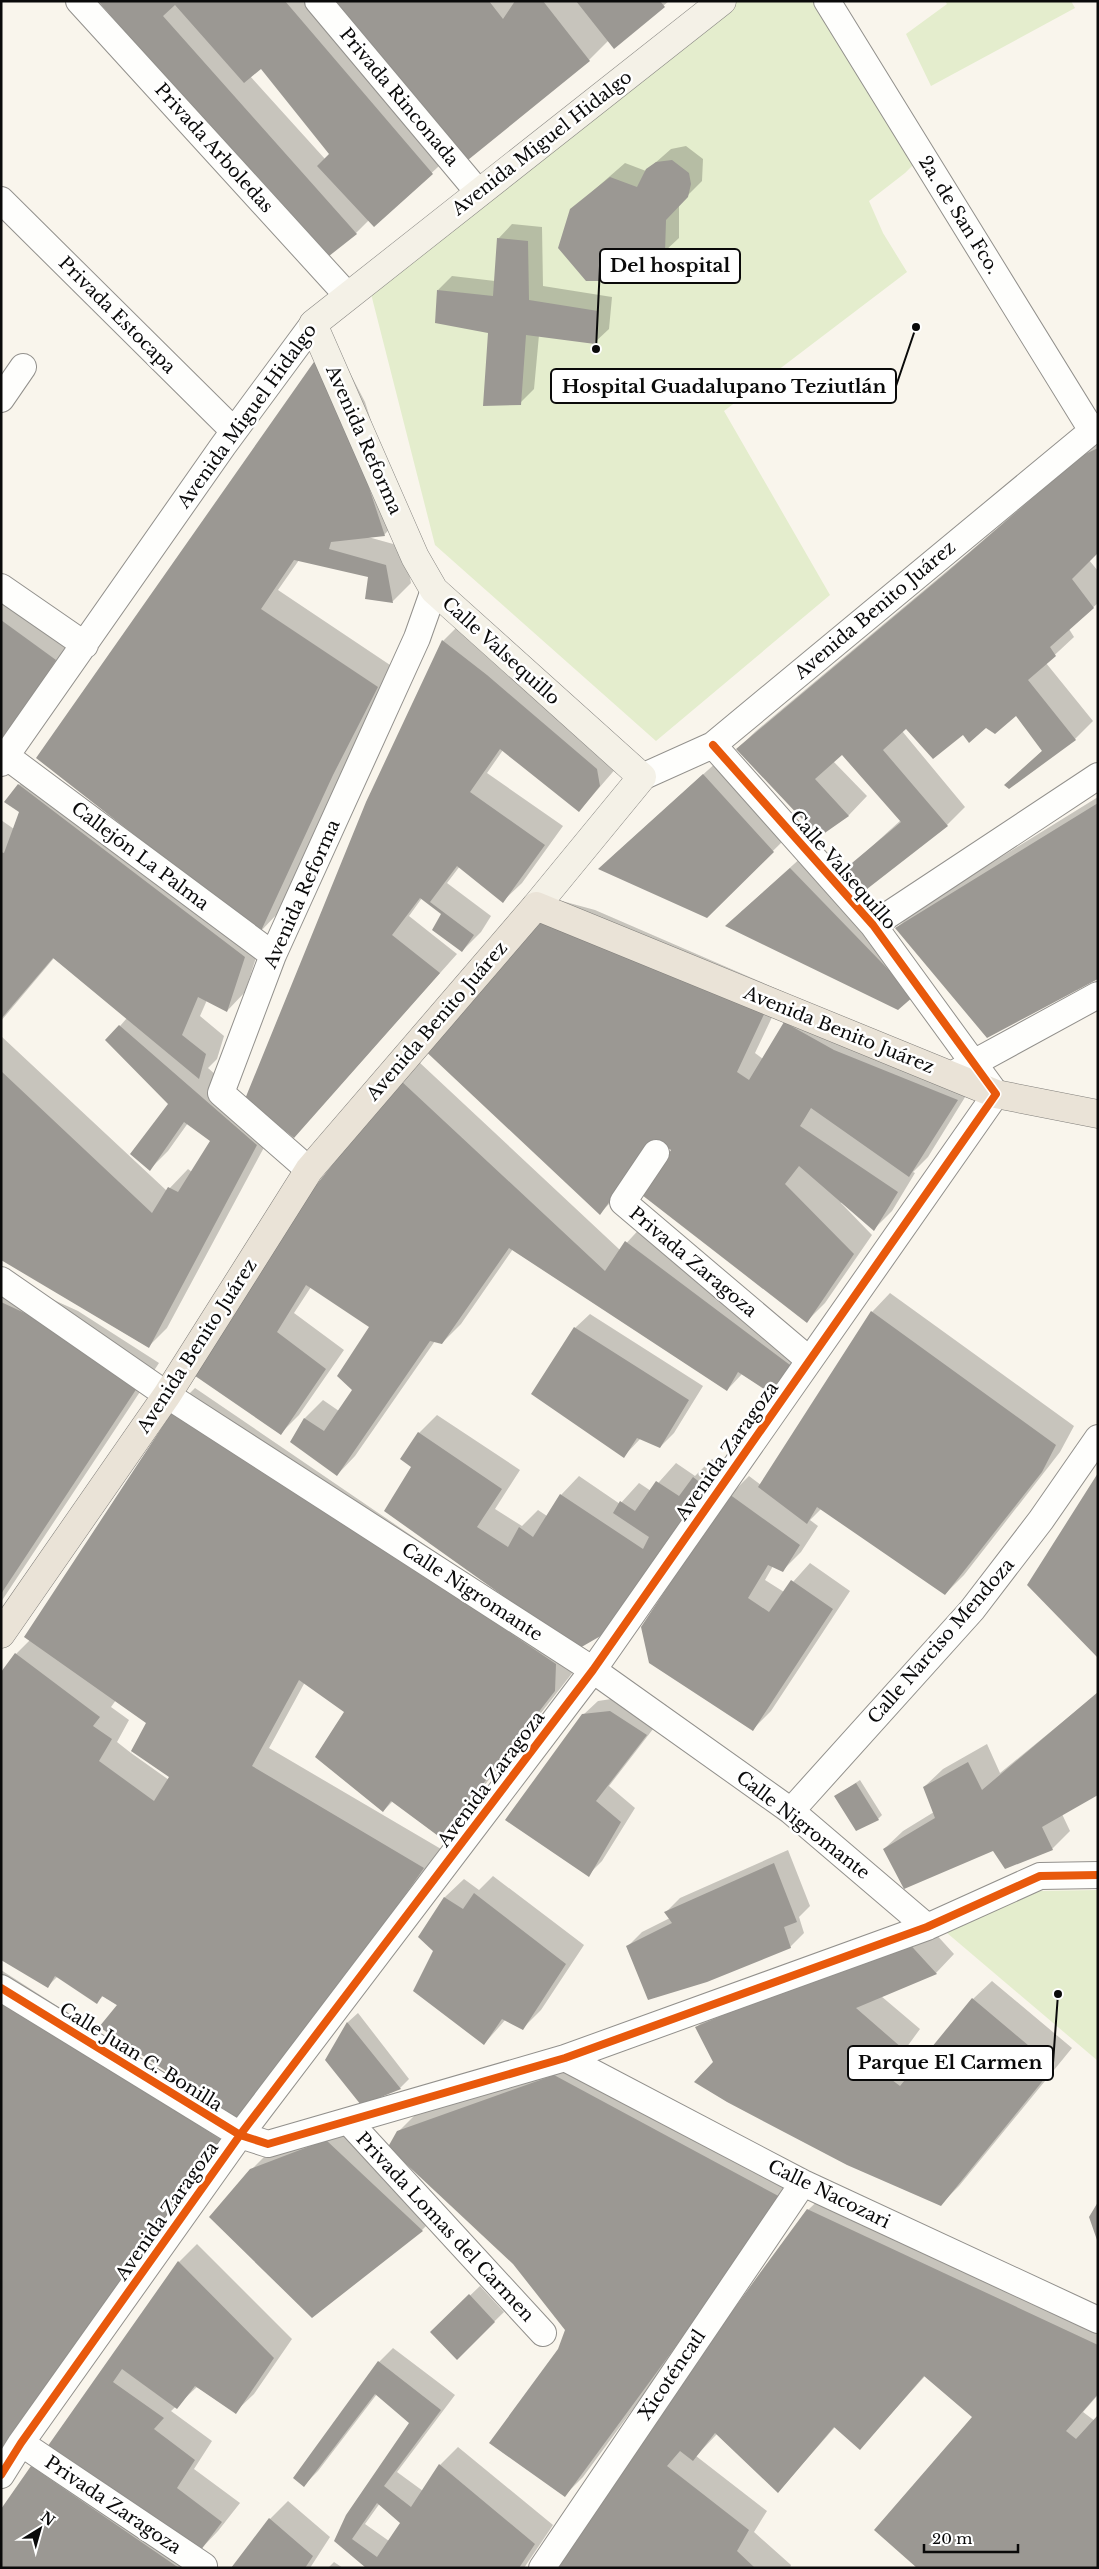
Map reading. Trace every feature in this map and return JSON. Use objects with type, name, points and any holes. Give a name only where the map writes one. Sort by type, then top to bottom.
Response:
[{"type":"main road","name":"Avenida Miguel Hidalgo","points":[[313,324],[722,1]]},
{"type":"main road","name":"Avenida Reforma","points":[[313,324],[415,557]]},
{"type":"main road","name":"Calle Valsequillo","points":[[415,557],[434,590],[642,778]]},
{"type":"main road","points":[[536,906],[642,778]]},
{"type":"main road","name":"Avenida Benito Juárez","points":[[1,1634],[167,1395],[309,1170],[536,906],[961,1070],[996,1094],[1098,1114]]},
{"type":"street","name":"Privada Arboledas","points":[[79,1],[348,296]]},
{"type":"street","name":"Privada Rinconada","points":[[318,1],[479,193]]},
{"type":"street","name":"2a. de San Fco.","points":[[827,1],[1094,427]]},
{"type":"street","name":"Privada Estocapa","points":[[1,200],[228,438]]},
{"type":"street","name":"Privada Estocapa","points":[[1,224],[228,438]]},
{"type":"street","name":"Avenida Miguel Hidalgo","points":[[4,759],[228,438],[313,324]]},
{"type":"street","points":[[1,398],[23,367]]},
{"type":"street","name":"Avenida Benito Juárez","points":[[642,778],[713,745],[1094,427]]},
{"type":"street","points":[[1,586],[85,645]]},
{"type":"street","name":"Avenida Reforma","points":[[309,1170],[221,1093],[273,955],[417,638],[434,590]]},
{"type":"street","name":"Calle Valsequillo","points":[[713,745],[873,926],[961,1070]]},
{"type":"street","name":"Callejón La Palma","points":[[4,759],[273,955]]},
{"type":"street","name":"Calle Valsequillo","points":[[873,926],[1098,776]]},
{"type":"street","points":[[961,1070],[1098,995]]},
{"type":"street","name":"Avenida Zaragoza","points":[[1,2475],[21,2443],[240,2135],[593,1670],[808,1359],[996,1094]]},
{"type":"street","name":"Privada Zaragoza","points":[[656,1154],[623,1202],[808,1359]]},
{"type":"street","name":"Calle Nigromante","points":[[1,1280],[167,1395],[593,1670],[791,1811],[927,1927]]},
{"type":"street","name":"Calle Narciso Mendoza","points":[[791,1811],[972,1610],[1041,1520],[1098,1438]]},
{"type":"street","points":[[348,2121],[565,2058],[927,1927],[1040,1876],[1098,1874]]},
{"type":"street","name":"Calle Juan C. Bonilla","points":[[1,1988],[240,2135],[268,2144],[348,2121]]},
{"type":"street","name":"Calle Nacozari","points":[[565,2058],[803,2183],[1098,2320]]},
{"type":"street","name":"Privada Lomas del Carmen","points":[[348,2121],[543,2332]]},
{"type":"street","name":"Xicoténcatl","points":[[542,2568],[803,2183]]},
{"type":"street","name":"Privada Zaragoza","points":[[21,2443],[204,2566],[202,2568]]},
{"type":"green space","points":[[738,1],[826,1],[920,158],[905,173],[869,201],[883,233],[907,272],[724,411],[830,595],[656,741],[435,545],[369,286]]},
{"type":"green space","points":[[945,1],[1071,1],[1075,8],[931,86],[906,34],[947,4]]},
{"type":"green space","points":[[1098,1890],[1098,2061],[940,1927],[1039,1891]]},
{"type":"building","points":[[98,1],[285,1],[433,174],[374,227],[317,166],[329,154],[261,69],[244,83],[175,5],[163,16],[357,234],[324,260]]},
{"type":"building","points":[[333,1],[489,1],[503,19],[515,1],[543,1],[590,61],[463,164]]},
{"type":"building","points":[[576,1],[660,1],[665,7],[614,49]]},
{"type":"building","points":[[672,160],[689,173],[691,184],[688,197],[666,220],[665,253],[631,281],[586,281],[558,248],[570,209],[610,177],[637,187],[646,169],[656,162]]},
{"type":"building","points":[[497,238],[528,241],[529,300],[598,311],[595,344],[526,335],[521,405],[483,406],[488,333],[435,323],[437,290],[493,296]]},
{"type":"building","points":[[316,359],[347,421],[385,536],[331,542],[329,549],[386,565],[393,603],[365,599],[368,577],[294,560],[261,609],[378,687],[333,775],[260,933],[36,758]]},
{"type":"building","points":[[1098,448],[1098,553],[1072,579],[1094,608],[1050,647],[1056,656],[1028,680],[1076,740],[1009,789],[1004,785],[1042,751],[1016,716],[995,734],[986,728],[969,743],[963,735],[933,759],[906,729],[883,750],[948,826],[867,889],[846,868],[901,822],[842,755],[815,779],[849,816],[819,837],[736,749],[946,573],[1081,456]]},
{"type":"building","points":[[1,620],[56,660],[17,721],[1,739]]},
{"type":"building","points":[[442,640],[487,675],[597,769],[600,786],[579,812],[500,749],[470,792],[545,845],[503,903],[457,866],[430,902],[474,935],[462,952],[432,930],[441,914],[420,898],[392,935],[440,973],[294,1138],[245,1099],[366,802]]},
{"type":"building","points":[[703,774],[774,852],[707,918],[598,869]]},
{"type":"building","points":[[18,784],[245,957],[227,1012],[198,997],[182,1035],[206,1054],[199,1079],[53,958],[1,1019],[1,852],[4,853],[19,812],[4,802]]},
{"type":"building","points":[[1098,803],[1098,979],[987,1038],[895,928]]},
{"type":"building","points":[[790,868],[914,996],[898,1010],[725,926]]},
{"type":"building","points":[[543,919],[766,1010],[737,1072],[749,1080],[784,1022],[834,1050],[958,1100],[909,1177],[811,1108],[800,1126],[898,1192],[874,1231],[799,1166],[785,1184],[854,1254],[807,1323],[642,1195],[671,1150],[654,1139],[600,1215],[419,1045]]},
{"type":"building","points":[[119,1025],[257,1145],[149,1348],[1,1260],[1,1071],[152,1213],[168,1187],[178,1192],[210,1141],[184,1122],[150,1171],[130,1154],[168,1104],[105,1040]]},
{"type":"building","points":[[400,1080],[605,1271],[625,1241],[790,1365],[770,1393],[738,1372],[727,1391],[509,1248],[442,1344],[430,1341],[337,1476],[290,1442],[304,1418],[324,1431],[352,1390],[337,1376],[369,1327],[306,1285],[277,1332],[326,1369],[281,1435],[185,1369],[273,1239]]},
{"type":"building","points":[[1,1302],[59,1329],[141,1382],[1,1594]]},
{"type":"building","points":[[871,1311],[1056,1445],[1042,1472],[945,1595],[817,1507],[807,1524],[758,1487]]},
{"type":"building","points":[[574,1327],[689,1400],[660,1448],[637,1438],[624,1458],[531,1394]]},
{"type":"building","points":[[176,1406],[556,1664],[555,1691],[441,1838],[391,1801],[383,1812],[315,1757],[344,1712],[299,1680],[252,1766],[424,1868],[245,2123],[99,2027],[117,2005],[102,1996],[97,2004],[55,1976],[48,1988],[1,1960],[1,1672],[15,1653],[100,1717],[93,1726],[112,1739],[99,1761],[154,1801],[169,1777],[131,1751],[146,1723],[24,1637]]},
{"type":"building","points":[[418,1432],[502,1489],[477,1527],[508,1547],[519,1527],[533,1537],[560,1494],[643,1549],[649,1537],[613,1513],[620,1501],[635,1511],[656,1481],[679,1496],[693,1477],[706,1487],[611,1630],[578,1649],[384,1511],[411,1467],[400,1459]]},
{"type":"building","points":[[1098,1473],[1098,1658],[1027,1585]]},
{"type":"building","points":[[729,1494],[800,1545],[783,1572],[768,1565],[748,1598],[769,1612],[791,1580],[833,1609],[753,1731],[649,1663],[641,1627]]},
{"type":"building","points":[[1098,1692],[1098,1795],[1042,1827],[1053,1850],[1005,1869],[993,1851],[904,1889],[883,1849],[935,1818],[923,1787],[968,1762],[982,1790]]},
{"type":"building","points":[[610,1711],[647,1735],[596,1801],[621,1822],[589,1877],[505,1820],[582,1714]]},
{"type":"building","points":[[856,1783],[879,1820],[856,1831],[834,1796]]},
{"type":"building","points":[[774,1863],[797,1922],[784,1927],[791,1948],[707,1982],[648,2000],[626,1946],[672,1923],[664,1912]]},
{"type":"building","points":[[474,1893],[566,1964],[523,2030],[502,2019],[484,2045],[413,1991],[433,1951],[418,1937],[444,1897],[463,1909]]},
{"type":"building","points":[[904,1938],[937,1974],[856,2008],[902,2048],[884,2074],[900,2086],[972,1998],[1054,2067],[941,2206],[847,2165],[727,2102],[694,2082],[713,2062],[695,2027]]},
{"type":"building","points":[[1,1999],[226,2143],[1,2457]]},
{"type":"building","points":[[347,2022],[401,2089],[361,2105],[325,2060]]},
{"type":"building","points":[[554,2075],[784,2199],[565,2497],[489,2443],[558,2349],[565,2330],[513,2264],[388,2147],[397,2131]]},
{"type":"building","points":[[326,2140],[423,2231],[312,2318],[209,2217],[250,2169]]},
{"type":"building","points":[[1098,2202],[1098,2240],[1097,2240],[1089,2217]]},
{"type":"building","points":[[807,2209],[1098,2345],[1098,2394],[1066,2431],[1076,2439],[1098,2415],[1098,2568],[917,2568],[874,2530],[972,2417],[924,2376],[860,2450],[834,2427],[778,2493],[715,2433],[693,2461],[680,2451],[667,2466],[749,2530],[737,2551],[755,2568],[549,2568],[584,2513]]},
{"type":"building","points":[[178,2261],[274,2358],[236,2414],[195,2386],[177,2409],[122,2369],[113,2382],[164,2418],[154,2429],[195,2460],[177,2488],[222,2522],[200,2551],[45,2450]]},
{"type":"building","points":[[469,2294],[495,2322],[457,2360],[430,2332]]},
{"type":"building","points":[[378,2361],[441,2410],[384,2486],[411,2507],[439,2464],[535,2544],[519,2568],[366,2568],[334,2541],[346,2515],[409,2423],[375,2394],[304,2487],[293,2478]],"holes":[[[377,2503],[400,2523],[377,2557],[352,2539]]]},
{"type":"building","points":[[31,2466],[179,2568],[1,2568],[1,2509]]},
{"type":"building","points":[[269,2518],[313,2556],[305,2568],[231,2568]]},
{"type":"cycle path","points":[[1,2475],[21,2443],[240,2135],[593,1670],[996,1094],[873,925],[713,745]]},
{"type":"cycle path","points":[[1,1988],[240,2135],[268,2144],[565,2058],[927,1927],[1040,1876],[1098,1875]]},
{"type":"place","name":"Hospital Guadalupano Teziutlán","points":[[916,327]]},
{"type":"place","name":"Del hospital","points":[[596,349]]},
{"type":"place","name":"Parque El Carmen","points":[[1058,1994]]}]
